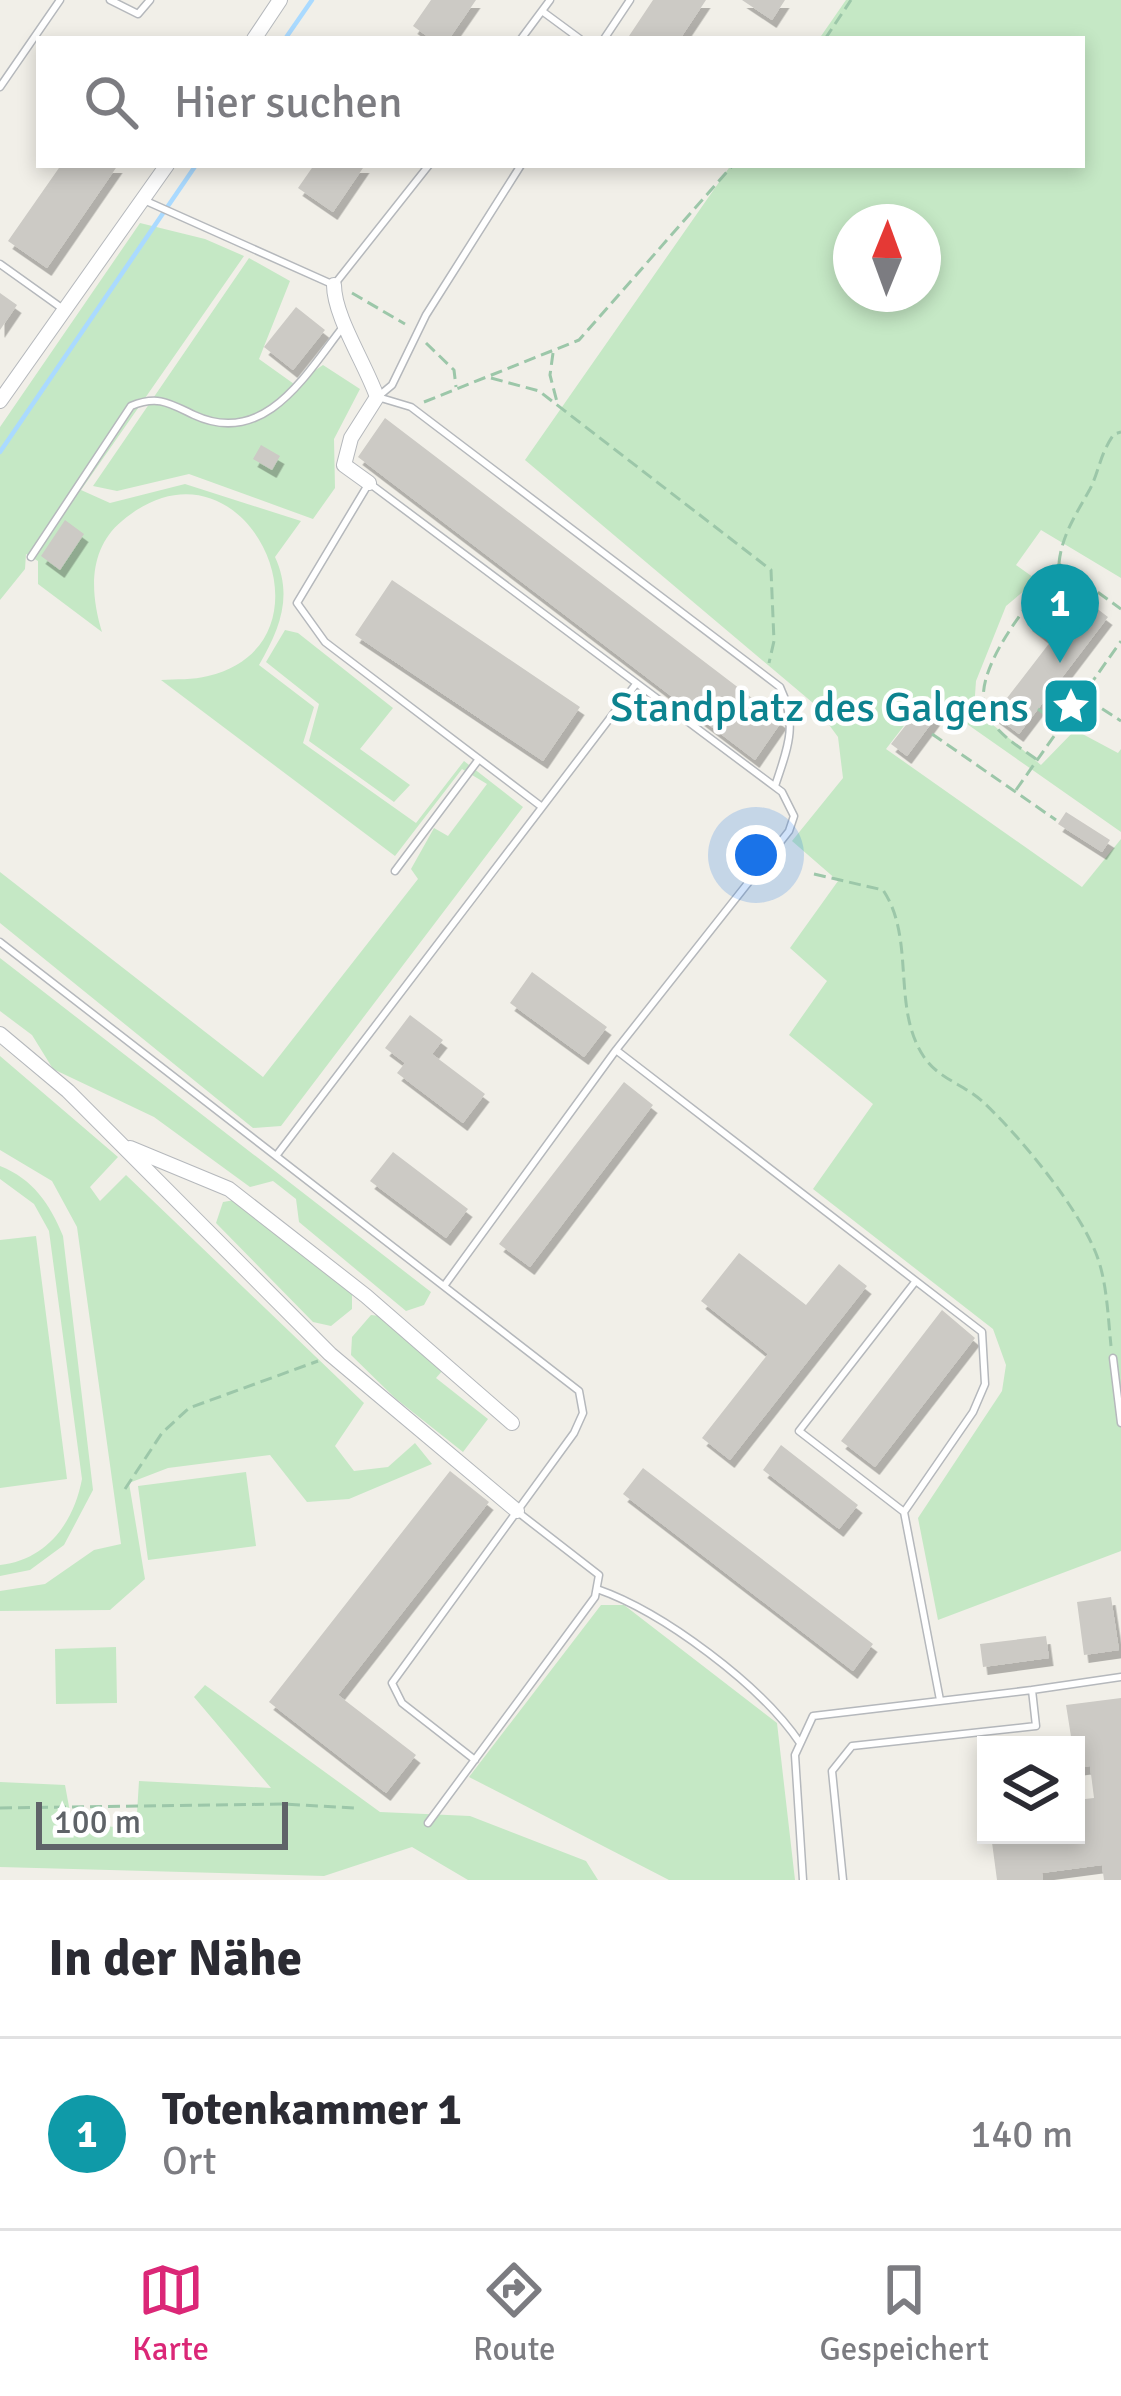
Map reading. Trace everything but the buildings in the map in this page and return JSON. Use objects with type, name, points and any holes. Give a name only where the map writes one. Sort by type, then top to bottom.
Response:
[{"type":"street","points":[[256,36],[280,0]]},
{"type":"street","points":[[0,401],[165,168]]},
{"type":"street","points":[[334,285],[334,309],[377,397],[351,438],[344,465],[369,483]]},
{"type":"street","points":[[0,1034],[120,1144],[330,1354],[517,1511]]},
{"type":"street","points":[[120,1144],[229,1189],[366,1296],[512,1423]]},
{"type":"lane","points":[[0,87],[60,0]]},
{"type":"lane","points":[[110,0],[138,14],[150,0]]},
{"type":"lane","points":[[523,36],[550,0]]},
{"type":"lane","points":[[606,36],[630,0]]},
{"type":"lane","points":[[542,11],[576,36]]},
{"type":"lane","points":[[143,200],[334,285],[426,168]]},
{"type":"lane","points":[[377,397],[392,386],[417,334],[519,168]]},
{"type":"lane","points":[[0,265],[63,309]]},
{"type":"lane","points":[[31,557],[131,406],[160,399],[213,421],[269,413],[283,404],[345,325]]},
{"type":"lane","points":[[377,397],[411,407],[780,687],[792,713],[793,733],[775,787]]},
{"type":"lane","points":[[444,1286],[616,1051],[789,831],[794,816],[775,787],[369,483],[297,603],[325,642],[542,807]]},
{"type":"lane","points":[[276,1156],[636,684]]},
{"type":"lane","points":[[394,871],[479,759]]},
{"type":"lane","points":[[0,942],[579,1391],[583,1413],[574,1433],[392,1683],[402,1703],[475,1760]]},
{"type":"lane","points":[[616,1051],[982,1332],[986,1384],[904,1512]]},
{"type":"lane","points":[[915,1281],[799,1431],[904,1512],[940,1700]]},
{"type":"lane","points":[[1113,1358],[1121,1423]]},
{"type":"lane","points":[[428,1823],[596,1589],[599,1575],[517,1511]]},
{"type":"lane","points":[[596,1589],[636,1603],[779,1711],[800,1743]]},
{"type":"lane","points":[[802,1880],[795,1755],[813,1716],[1121,1677]]},
{"type":"lane","points":[[843,1880],[832,1771],[852,1746],[1036,1726],[1032,1690]]},
{"type":"path","points":[[827,36],[851,0]]},
{"type":"path","points":[[411,407],[579,340],[730,168]]},
{"type":"path","points":[[334,285],[385,308],[417,334],[454,370],[457,391]]},
{"type":"path","points":[[553,352],[550,375],[557,404]]},
{"type":"path","points":[[491,378],[538,391],[557,404],[683,508],[771,570],[774,640],[766,677]]},
{"type":"path","points":[[1036,759],[992,722],[983,684],[1018,620],[1059,565],[1074,510],[1091,486],[1096,460],[1114,434],[1121,432]]},
{"type":"path","points":[[1059,565],[1121,609]]},
{"type":"path","points":[[1016,790],[1086,698],[1121,641]]},
{"type":"path","points":[[1086,698],[1121,721]]},
{"type":"path","points":[[1038,709],[1063,727]]},
{"type":"path","points":[[932,734],[1055,820]]},
{"type":"path","points":[[814,874],[883,890],[894,907],[910,1028],[922,1055],[939,1075],[980,1100],[1044,1172],[1078,1222],[1096,1255],[1113,1358]]},
{"type":"path","points":[[125,1489],[162,1433],[189,1408],[330,1354]]},
{"type":"path","points":[[0,1808],[282,1804],[356,1808]]},
{"type":"green space","points":[[846,0],[1121,0],[1121,578],[1041,530],[1016,565],[1037,580],[1006,606],[976,681],[974,709],[1041,765],[1075,730],[1118,753],[1121,749],[1121,832],[927,696],[886,749],[1082,887],[1121,839],[1121,1551],[938,1620],[918,1518],[1002,1391],[1006,1365],[993,1329],[813,1189],[873,1104],[789,1035],[827,981],[790,948],[838,881],[792,841],[843,778],[838,737],[813,703],[525,460],[729,168],[1085,168],[1085,36],[821,36]]},
{"type":"green space","points":[[140,223],[205,239],[244,256],[81,490],[110,503],[185,484],[301,521],[275,557],[283,585],[282,612],[259,665],[314,707],[303,743],[416,823],[464,761],[523,807],[281,1126],[253,1128],[0,923],[0,872],[263,1077],[418,879],[411,869],[434,828],[448,836],[487,784],[462,769],[395,856],[161,680],[208,676],[250,655],[271,623],[275,585],[263,547],[240,516],[206,497],[166,497],[111,532],[95,572],[102,632],[38,584],[38,561],[26,554],[25,569],[0,600],[0,427]]},
{"type":"green space","points":[[249,258],[290,281],[259,359],[294,384],[323,365],[360,389],[334,439],[335,488],[313,519],[189,474],[117,491],[93,486]]},
{"type":"green space","points":[[285,630],[298,633],[393,708],[360,749],[410,785],[394,802],[309,741],[319,704],[266,662]]},
{"type":"green space","points":[[0,958],[431,1292],[424,1305],[406,1311],[299,1222],[296,1199],[273,1181],[250,1187],[154,1117],[53,1069],[32,1035],[0,1011]]},
{"type":"green space","points":[[0,1056],[118,1157],[90,1187],[100,1201],[126,1175],[364,1403],[335,1446],[354,1471],[388,1467],[415,1443],[432,1464],[349,1499],[307,1502],[270,1455],[168,1468],[129,1483],[145,1579],[110,1610],[0,1611],[0,1591],[45,1584],[94,1550],[121,1544],[77,1227],[52,1181],[0,1150]]},
{"type":"green space","points":[[0,1166],[39,1194],[63,1236],[93,1490],[64,1545],[30,1570],[0,1576],[0,1565],[32,1556],[56,1536],[72,1510],[82,1479],[49,1231],[34,1204],[0,1179]]},
{"type":"green space","points":[[235,1200],[352,1293],[352,1309],[331,1326],[313,1322],[216,1223],[223,1202]]},
{"type":"green space","points":[[36,1236],[67,1479],[0,1488],[0,1240]]},
{"type":"green space","points":[[371,1315],[380,1316],[443,1370],[436,1378],[488,1419],[463,1452],[395,1398],[351,1355],[352,1337]]},
{"type":"green space","points":[[246,1472],[256,1546],[148,1560],[138,1486]]},
{"type":"green space","points":[[601,1605],[624,1605],[777,1723],[795,1880],[669,1880],[469,1777]]},
{"type":"green space","points":[[116,1647],[117,1703],[56,1704],[55,1649]]},
{"type":"green space","points":[[205,1685],[380,1812],[470,1816],[586,1861],[598,1880],[468,1880],[412,1847],[324,1876],[0,1867],[0,1782],[65,1785],[72,1823],[136,1829],[139,1781],[271,1788],[194,1697]]},
{"type":"waterway","points":[[287,36],[312,0]]},
{"type":"waterway","points":[[0,452],[194,168]]},
{"type":"place","name":"Totenkammer 1","points":[[1060,663]]},
{"type":"place","name":"Standplatz des Galgens","points":[[1071,706]]}]
